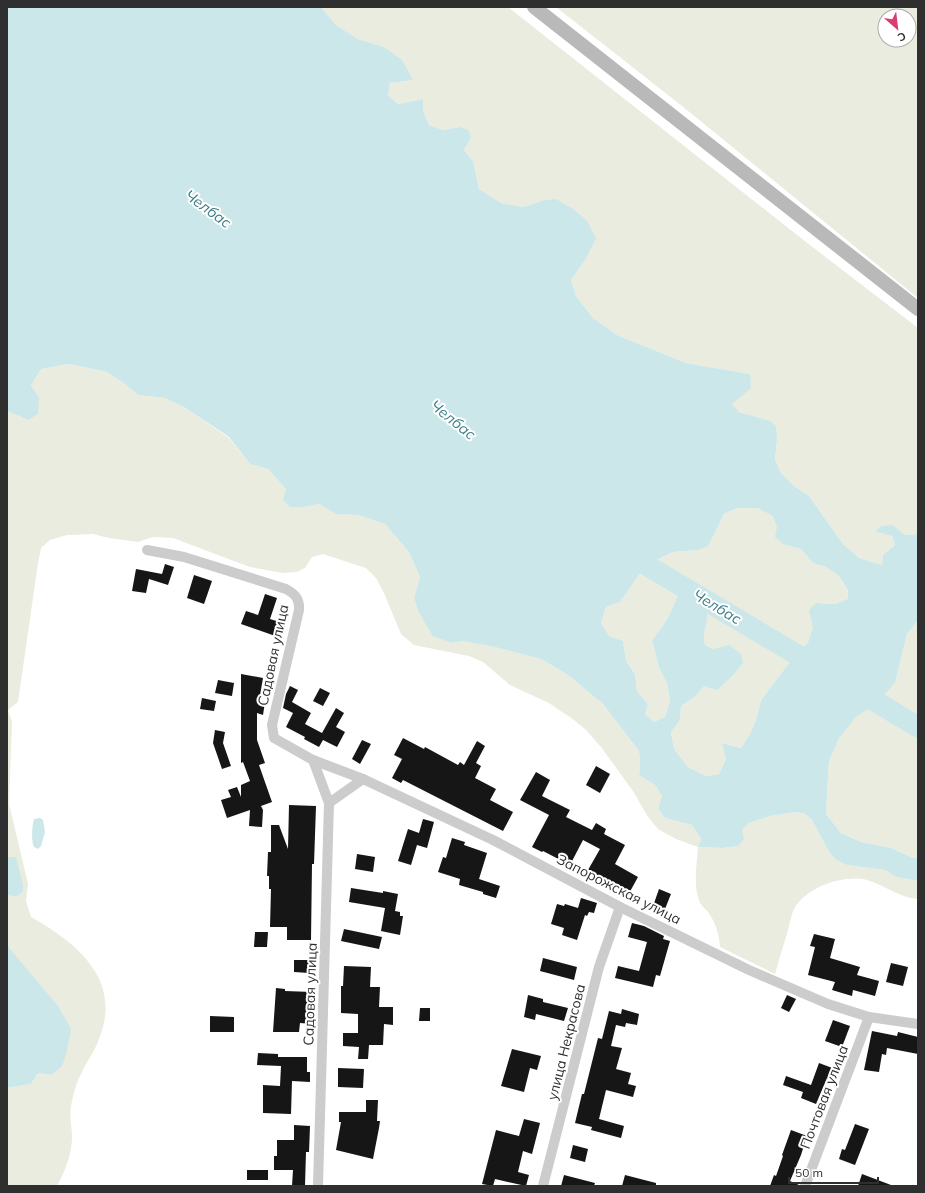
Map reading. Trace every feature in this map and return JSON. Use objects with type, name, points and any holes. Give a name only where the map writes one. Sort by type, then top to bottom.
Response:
[{"type":"main road","points":[[534,7],[918,309]]},
{"type":"street","name":"Садовая улица","points":[[147,550],[184,557],[278,587],[293,593],[298,598],[300,603],[300,610],[272,725],[272,732],[274,738],[313,760],[329,803],[318,1186]]},
{"type":"street","name":"Запорожская улица","points":[[313,760],[363,779],[493,840],[620,907],[756,973],[828,1004],[869,1017],[918,1024]]},
{"type":"street","points":[[329,803],[363,779]]},
{"type":"street","name":"улица Некрасова","points":[[543,1186],[599,967],[620,907]]},
{"type":"street","name":"Почтовая улица","points":[[805,1186],[869,1017]]},
{"type":"shaded area","points":[[321,7],[508,7],[806,242],[918,328],[918,534],[905,535],[893,525],[892,536],[895,545],[883,555],[882,565],[859,558],[843,544],[809,496],[793,485],[781,473],[775,460],[777,440],[771,421],[739,412],[731,404],[750,388],[750,374],[686,363],[617,335],[593,318],[576,296],[571,280],[585,260],[541,201],[524,207],[501,203],[479,189],[473,161],[464,150],[471,138],[460,127],[443,130],[429,125],[423,111],[423,99],[398,104],[388,95],[390,83],[412,80],[384,47],[358,39],[336,25]]},
{"type":"shaded area","points":[[556,7],[918,7],[918,298],[682,106]]},
{"type":"shaded area","points":[[69,364],[107,372],[138,395],[165,398],[184,407],[229,438],[250,464],[268,469],[304,507],[319,504],[336,514],[358,515],[385,524],[409,552],[420,577],[414,598],[418,611],[423,619],[452,643],[462,641],[495,647],[541,659],[568,675],[603,704],[639,751],[639,775],[655,785],[662,796],[658,809],[665,818],[692,825],[701,839],[698,847],[676,839],[658,829],[648,817],[633,791],[601,747],[586,730],[549,703],[510,685],[483,662],[469,656],[414,645],[401,634],[384,593],[376,578],[366,568],[323,554],[312,557],[305,568],[297,572],[283,573],[250,567],[173,538],[153,537],[138,542],[93,534],[67,535],[50,540],[41,548],[38,563],[18,702],[8,710],[12,722],[9,804],[28,884],[26,901],[31,917],[48,927],[79,951],[91,966],[100,981],[105,999],[105,1018],[99,1039],[83,1070],[75,1090],[70,1110],[72,1137],[71,1150],[57,1186],[7,1186],[7,1088],[31,1084],[38,1073],[51,1075],[7,943],[7,895],[16,897],[23,892],[8,857],[7,860],[7,411],[28,420],[39,397],[31,385],[41,369]]},
{"type":"shaded area","points":[[737,508],[758,508],[774,516],[783,544],[801,549],[813,563],[826,567],[839,576],[848,592],[848,600],[836,604],[816,603],[813,627],[808,642],[786,667],[761,700],[756,720],[750,734],[741,748],[723,743],[726,759],[719,774],[706,776],[688,767],[674,749],[671,732],[680,720],[681,706],[696,696],[704,686],[713,649],[705,645],[703,636],[707,616],[680,587],[669,615],[652,640],[659,668],[667,683],[670,701],[665,717],[654,722],[645,714],[648,704],[637,691],[635,674],[626,661],[623,641],[609,636],[601,623],[606,607],[620,602],[646,565],[673,552],[698,550],[707,546],[724,514]]},
{"type":"shaded area","points":[[918,620],[918,858],[913,858],[891,848],[861,842],[841,833],[826,814],[829,761],[839,737],[856,717],[875,705],[895,683],[907,634]]},
{"type":"shaded area","points":[[796,812],[805,814],[812,820],[827,848],[847,865],[885,870],[896,877],[918,881],[918,899],[898,894],[874,882],[858,879],[837,881],[816,889],[807,894],[794,909],[775,974],[720,947],[715,924],[711,916],[700,903],[697,894],[696,874],[698,847],[723,848],[738,846],[742,830],[749,823],[770,816]]},
{"type":"water","points":[[7,7],[321,7],[336,25],[358,39],[384,47],[402,60],[413,80],[390,83],[388,95],[398,104],[423,99],[423,111],[429,125],[443,130],[460,127],[468,130],[471,138],[464,150],[473,161],[479,189],[501,203],[524,207],[541,201],[556,199],[573,209],[587,221],[596,238],[585,260],[571,280],[576,296],[593,318],[617,335],[686,363],[750,374],[751,388],[732,404],[739,412],[771,421],[776,427],[777,440],[775,460],[781,473],[793,485],[809,496],[843,544],[859,558],[882,565],[883,555],[895,545],[892,536],[875,531],[882,526],[893,525],[905,535],[918,534],[918,620],[907,634],[895,683],[875,705],[856,717],[839,738],[829,761],[826,814],[841,833],[861,842],[891,848],[913,858],[918,858],[918,881],[896,877],[885,870],[847,865],[835,859],[827,848],[812,820],[805,814],[796,812],[770,816],[749,823],[742,830],[744,839],[738,846],[723,848],[698,847],[701,839],[692,825],[665,818],[658,809],[662,796],[655,785],[639,775],[639,751],[603,704],[568,675],[541,659],[495,647],[462,641],[452,643],[433,636],[418,611],[414,598],[420,577],[409,552],[385,524],[358,515],[336,514],[319,504],[304,507],[290,507],[283,500],[286,489],[268,469],[250,464],[229,437],[184,407],[165,398],[138,395],[107,372],[69,364],[41,369],[31,385],[39,397],[38,414],[28,420],[7,411]],"holes":[[[737,508],[758,508],[773,516],[777,527],[775,537],[783,544],[801,549],[813,563],[826,567],[839,576],[848,591],[848,599],[836,604],[816,603],[809,610],[813,627],[808,642],[786,667],[761,700],[756,720],[750,734],[741,748],[722,743],[726,759],[719,774],[706,776],[688,767],[674,749],[671,732],[680,720],[681,706],[696,696],[704,686],[717,690],[743,663],[741,654],[729,645],[713,649],[705,645],[704,634],[707,621],[707,606],[704,596],[690,582],[680,587],[669,615],[652,640],[659,668],[667,683],[670,701],[665,717],[654,722],[645,714],[648,704],[637,691],[635,674],[626,661],[623,641],[609,636],[601,623],[606,607],[620,602],[646,565],[673,552],[698,550],[708,546],[724,514]]]},
{"type":"water","points":[[40,818],[43,820],[45,832],[41,846],[38,849],[33,845],[32,829],[34,819]]},
{"type":"water","points":[[8,857],[16,857],[23,885],[23,892],[16,897],[7,895]]},
{"type":"water","points":[[7,943],[9,948],[58,1006],[71,1029],[66,1055],[62,1066],[51,1075],[38,1073],[31,1084],[7,1088]]},
{"type":"building","points":[[165,564],[174,567],[168,585],[149,579],[146,593],[132,591],[136,569],[162,574]]},
{"type":"building","points":[[194,575],[212,581],[204,604],[187,598]]},
{"type":"building","points":[[265,594],[277,598],[270,619],[286,624],[281,638],[241,624],[246,611],[258,615]]},
{"type":"building","points":[[241,674],[263,678],[259,701],[265,702],[263,715],[257,713],[257,740],[265,763],[259,765],[272,802],[261,806],[263,810],[262,827],[249,826],[250,810],[227,818],[221,800],[231,797],[228,790],[237,787],[241,797],[241,785],[250,781],[243,762],[241,763]]},
{"type":"building","points":[[218,680],[234,683],[232,696],[215,693]]},
{"type":"building","points":[[290,686],[298,690],[292,702],[311,713],[305,724],[322,733],[336,708],[344,713],[336,727],[345,732],[337,747],[323,740],[319,747],[304,739],[305,737],[286,727],[293,713],[283,708],[286,694]]},
{"type":"building","points":[[320,688],[330,693],[323,706],[313,701]]},
{"type":"building","points":[[202,698],[216,701],[214,711],[200,709]]},
{"type":"building","points":[[215,730],[225,732],[223,743],[231,766],[222,769],[213,743]]},
{"type":"building","points":[[403,738],[424,749],[425,747],[458,765],[460,762],[464,765],[477,741],[485,746],[476,763],[481,766],[475,778],[496,789],[490,800],[513,812],[503,831],[403,780],[401,783],[392,778],[402,759],[394,755]]},
{"type":"building","points":[[362,740],[371,744],[360,764],[352,759]]},
{"type":"building","points":[[596,766],[610,774],[600,793],[586,785]]},
{"type":"building","points":[[536,772],[550,780],[542,796],[570,810],[566,817],[592,830],[596,823],[606,829],[604,834],[625,845],[615,864],[638,877],[627,897],[619,892],[621,888],[588,870],[600,849],[583,840],[570,865],[532,847],[549,815],[520,800]]},
{"type":"building","points":[[289,805],[316,806],[314,864],[312,864],[311,940],[287,940],[287,927],[270,927],[271,889],[269,889],[269,876],[267,876],[268,852],[271,852],[271,825],[279,825],[288,849]]},
{"type":"building","points":[[423,819],[434,822],[427,848],[417,845],[411,865],[398,861],[408,829],[419,833]]},
{"type":"building","points":[[452,838],[465,842],[464,845],[487,853],[479,879],[500,886],[496,898],[483,894],[483,892],[459,885],[460,879],[438,872],[443,857],[446,858]]},
{"type":"building","points":[[357,854],[375,857],[373,872],[355,869]]},
{"type":"building","points":[[351,888],[398,894],[395,911],[400,912],[400,916],[403,916],[400,935],[381,931],[385,908],[349,902]]},
{"type":"building","points":[[659,889],[671,894],[663,914],[652,909]]},
{"type":"building","points":[[581,898],[597,903],[594,913],[589,912],[587,916],[585,915],[577,940],[562,935],[564,928],[551,924],[557,904],[564,906],[565,904],[578,908]]},
{"type":"building","points":[[632,923],[644,926],[664,936],[663,939],[670,941],[660,976],[656,975],[653,987],[615,978],[618,966],[639,971],[647,942],[628,937]]},
{"type":"building","points":[[344,929],[382,937],[379,949],[341,941]]},
{"type":"building","points":[[255,932],[268,932],[267,947],[254,947]]},
{"type":"building","points":[[814,934],[835,939],[830,958],[860,967],[857,975],[879,981],[875,996],[853,990],[852,996],[832,990],[835,982],[808,975],[815,947],[810,946]]},
{"type":"building","points":[[543,958],[577,967],[574,980],[540,971]]},
{"type":"building","points":[[294,960],[310,960],[309,973],[294,972]]},
{"type":"building","points":[[891,963],[908,967],[903,986],[886,982]]},
{"type":"building","points":[[344,966],[371,967],[370,987],[380,987],[379,1007],[393,1007],[393,1025],[384,1024],[383,1045],[369,1045],[368,1059],[358,1059],[359,1047],[343,1046],[343,1033],[358,1033],[358,1014],[341,1013],[341,986],[343,986]]},
{"type":"building","points":[[276,988],[285,989],[285,991],[312,992],[312,1024],[300,1023],[299,1032],[273,1032]]},
{"type":"building","points":[[528,995],[543,999],[543,1002],[568,1008],[564,1021],[536,1014],[535,1020],[524,1017]]},
{"type":"building","points":[[787,995],[796,999],[789,1012],[781,1008]]},
{"type":"building","points":[[420,1008],[430,1008],[430,1021],[419,1021]]},
{"type":"building","points":[[622,1009],[639,1014],[637,1025],[626,1023],[625,1027],[616,1025],[611,1046],[622,1048],[616,1069],[631,1073],[628,1084],[636,1086],[633,1097],[606,1090],[599,1119],[624,1126],[621,1138],[591,1130],[592,1127],[575,1123],[598,1038],[602,1039],[609,1011],[621,1014]]},
{"type":"building","points":[[210,1016],[234,1017],[234,1032],[210,1032]]},
{"type":"building","points":[[833,1020],[850,1026],[842,1047],[825,1041]]},
{"type":"building","points":[[872,1031],[897,1036],[898,1032],[918,1037],[918,1054],[887,1048],[886,1055],[882,1054],[879,1072],[864,1070]]},
{"type":"building","points":[[512,1049],[541,1056],[537,1070],[530,1068],[524,1092],[501,1086]]},
{"type":"building","points":[[258,1053],[278,1054],[278,1057],[307,1057],[307,1072],[310,1072],[310,1082],[292,1081],[291,1114],[263,1113],[263,1085],[280,1086],[281,1066],[257,1065]]},
{"type":"building","points":[[819,1063],[835,1069],[831,1080],[827,1078],[816,1104],[801,1098],[803,1092],[783,1085],[786,1076],[811,1085]]},
{"type":"building","points":[[338,1068],[364,1069],[363,1088],[338,1087]]},
{"type":"building","points":[[366,1100],[378,1100],[377,1121],[380,1121],[373,1159],[336,1150],[341,1122],[339,1122],[339,1112],[366,1112]]},
{"type":"building","points":[[524,1119],[540,1123],[532,1154],[523,1151],[518,1172],[529,1175],[526,1186],[495,1179],[493,1186],[482,1184],[496,1130],[519,1136]]},
{"type":"building","points":[[855,1124],[869,1129],[855,1165],[839,1159],[842,1149],[845,1150]]},
{"type":"building","points":[[294,1125],[310,1126],[309,1152],[306,1152],[305,1186],[292,1186],[293,1170],[274,1170],[274,1156],[277,1156],[277,1140],[294,1140]]},
{"type":"building","points":[[791,1130],[807,1136],[790,1181],[799,1186],[770,1186],[774,1175],[776,1176]]},
{"type":"building","points":[[573,1145],[588,1149],[585,1162],[570,1158]]},
{"type":"building","points":[[247,1170],[268,1170],[268,1180],[247,1180]]},
{"type":"building","points":[[862,1174],[891,1185],[891,1186],[858,1186]]},
{"type":"building","points":[[564,1175],[595,1183],[594,1186],[561,1186]]},
{"type":"building","points":[[625,1175],[656,1183],[656,1186],[622,1186]]},
{"type":"waterway","name":"Челбас","points":[[621,550],[821,669]]},
{"type":"waterway","name":"Челбас","points":[[853,688],[918,727]]}]
